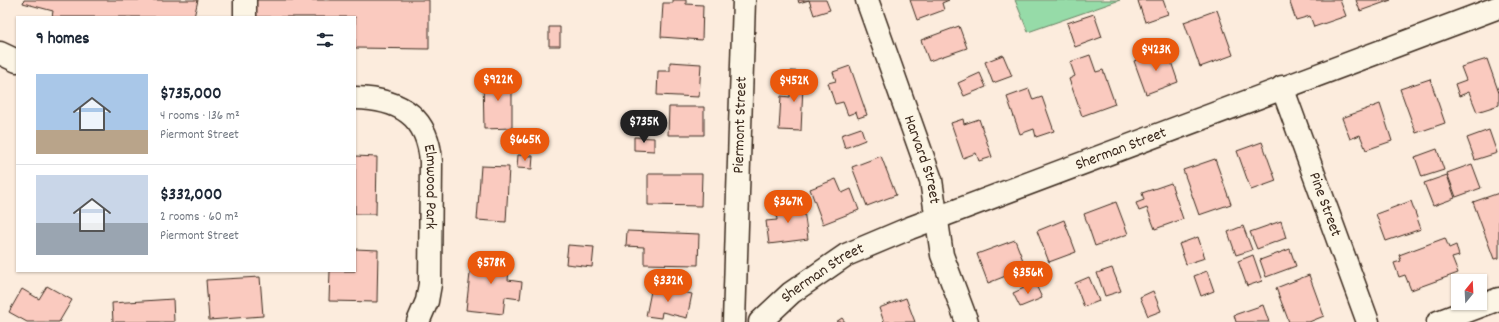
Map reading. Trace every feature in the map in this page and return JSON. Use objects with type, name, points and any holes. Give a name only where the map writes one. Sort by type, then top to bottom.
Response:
[{"type":"street","points":[[245,0],[245,16]]},
{"type":"street","name":"Piermont Street","points":[[734,322],[744,0]]},
{"type":"street","name":"Harvard Street","points":[[868,0],[931,180],[935,217],[942,255],[967,322]]},
{"type":"street","name":"Sherman Street","points":[[760,322],[791,293],[846,255],[935,217],[1499,7]]},
{"type":"street","points":[[0,53],[16,61]]},
{"type":"street","name":"Pine Street","points":[[1282,87],[1368,322]]},
{"type":"street","name":"Elmwood Park","points":[[356,98],[386,101],[407,112],[423,131],[429,146],[431,162],[430,284],[427,300],[418,322]]},
{"type":"street","points":[[1438,322],[1499,299]]},
{"type":"green space","points":[[1015,0],[1120,0],[1028,32]]},
{"type":"building","points":[[24,0],[198,0],[194,16],[52,16],[53,11],[23,3]]},
{"type":"building","points":[[256,0],[429,0],[429,49],[356,48],[356,16],[256,16]]},
{"type":"building","points":[[673,0],[686,0],[686,4],[703,5],[702,40],[661,37],[663,3],[673,3]]},
{"type":"building","points":[[798,0],[809,0],[799,3]]},
{"type":"building","points":[[809,0],[826,0],[830,10],[814,15]]},
{"type":"building","points":[[910,0],[949,0],[942,3],[944,10],[917,20]]},
{"type":"building","points":[[1163,0],[1168,14],[1145,22],[1138,1]]},
{"type":"building","points":[[1289,0],[1340,0],[1346,16],[1314,27],[1310,16],[1296,20]]},
{"type":"building","points":[[1356,0],[1391,0],[1360,11]]},
{"type":"building","points":[[1217,10],[1233,55],[1200,67],[1184,22]]},
{"type":"building","points":[[1094,14],[1102,37],[1075,47],[1067,23]]},
{"type":"building","points":[[959,26],[967,48],[929,61],[921,40]]},
{"type":"building","points":[[549,27],[560,27],[560,46],[549,46]]},
{"type":"building","points":[[1167,50],[1178,82],[1146,94],[1134,61]]},
{"type":"building","points":[[1003,55],[1012,76],[993,83],[985,62]]},
{"type":"building","points":[[1090,55],[1096,72],[1103,70],[1115,104],[1082,116],[1069,79],[1075,76],[1070,62]]},
{"type":"building","points":[[1487,59],[1499,93],[1499,105],[1477,112],[1469,92],[1459,96],[1455,84],[1466,80],[1461,67]]},
{"type":"building","points":[[670,62],[701,64],[699,97],[657,95],[658,71],[670,71]]},
{"type":"building","points":[[850,66],[867,115],[858,118],[856,112],[848,115],[843,102],[835,104],[828,83],[836,81],[833,72]]},
{"type":"building","points":[[791,71],[810,72],[810,86],[803,85],[801,131],[779,130],[781,96],[790,97]]},
{"type":"building","points":[[980,73],[986,87],[964,96],[958,83]]},
{"type":"building","points":[[483,76],[512,76],[512,128],[484,129]]},
{"type":"building","points":[[1430,79],[1445,123],[1416,133],[1400,89]]},
{"type":"building","points":[[1029,89],[1033,100],[1042,97],[1054,131],[1036,137],[1034,129],[1020,134],[1007,97]]},
{"type":"building","points":[[1380,104],[1392,141],[1366,150],[1360,135],[1350,139],[1342,118]]},
{"type":"building","points":[[669,107],[704,107],[704,135],[668,135]]},
{"type":"building","points":[[963,119],[964,124],[979,119],[992,157],[979,161],[976,153],[963,158],[951,123]]},
{"type":"building","points":[[861,128],[865,140],[845,148],[841,135]]},
{"type":"building","points":[[1489,130],[1497,153],[1475,160],[1467,138]]},
{"type":"building","points":[[634,137],[654,138],[654,151],[634,150]]},
{"type":"building","points":[[1262,142],[1276,181],[1251,190],[1237,151]]},
{"type":"building","points":[[1437,149],[1444,170],[1422,177],[1415,157]]},
{"type":"building","points":[[518,155],[533,156],[532,169],[517,168]]},
{"type":"building","points":[[356,156],[377,157],[376,214],[356,214]]},
{"type":"building","points":[[881,156],[896,195],[867,206],[852,167]]},
{"type":"building","points":[[1215,159],[1231,204],[1199,215],[1183,170]]},
{"type":"building","points":[[1472,164],[1481,188],[1456,197],[1447,173]]},
{"type":"building","points":[[481,166],[509,167],[506,222],[477,220]]},
{"type":"building","points":[[648,174],[702,174],[701,206],[648,205]]},
{"type":"building","points":[[1447,175],[1455,198],[1433,206],[1424,183]]},
{"type":"building","points":[[836,179],[842,193],[851,189],[859,210],[823,224],[810,189]]},
{"type":"building","points":[[1171,183],[1183,219],[1155,229],[1147,208],[1139,211],[1136,203],[1144,200],[1142,193]]},
{"type":"building","points":[[1499,193],[1499,258],[1494,259],[1473,202]]},
{"type":"building","points":[[1411,201],[1421,229],[1386,241],[1376,214]]},
{"type":"building","points":[[1116,202],[1128,234],[1095,246],[1084,214]]},
{"type":"building","points":[[803,203],[808,239],[769,244],[766,221],[777,220],[775,206]]},
{"type":"building","points":[[1064,220],[1076,252],[1049,262],[1037,231]]},
{"type":"building","points":[[1281,221],[1286,238],[1257,249],[1250,232]]},
{"type":"building","points":[[1243,226],[1252,250],[1236,255],[1228,232]]},
{"type":"building","points":[[627,231],[699,234],[698,265],[644,264],[644,247],[626,246]]},
{"type":"building","points":[[1198,237],[1205,258],[1186,264],[1179,244]]},
{"type":"building","points":[[1445,238],[1449,248],[1456,245],[1459,256],[1452,258],[1458,273],[1451,274],[1451,276],[1411,290],[1405,275],[1399,277],[1394,263],[1401,261],[1399,255]]},
{"type":"building","points":[[1015,240],[1026,268],[988,283],[977,254]]},
{"type":"building","points":[[568,245],[594,247],[592,267],[566,264]]},
{"type":"building","points":[[356,249],[378,250],[377,302],[329,301],[330,272],[356,272]]},
{"type":"building","points":[[1290,249],[1296,266],[1266,277],[1260,260]]},
{"type":"building","points":[[472,255],[510,259],[508,280],[522,282],[520,299],[505,297],[503,314],[466,310]]},
{"type":"building","points":[[1253,255],[1262,281],[1247,286],[1238,261]]},
{"type":"building","points":[[1112,268],[1121,291],[1105,296],[1097,273]]},
{"type":"building","points":[[1207,271],[1214,291],[1201,296],[1194,276]]},
{"type":"building","points":[[1309,275],[1324,316],[1309,322],[1289,322],[1276,288]]},
{"type":"building","points":[[260,277],[263,316],[209,320],[206,280]]},
{"type":"building","points":[[1089,277],[1099,301],[1084,307],[1075,283]]},
{"type":"building","points":[[1035,283],[1042,298],[1020,307],[1013,293]]},
{"type":"building","points":[[47,286],[72,300],[59,322],[27,322],[9,312],[22,289],[39,299]]},
{"type":"building","points":[[652,286],[692,294],[687,318],[662,312],[661,318],[646,316]]},
{"type":"building","points":[[1153,291],[1161,311],[1148,316],[1140,297]]},
{"type":"building","points":[[906,298],[915,322],[884,322],[879,308]]},
{"type":"building","points":[[173,299],[174,322],[113,322],[112,303]]},
{"type":"building","points":[[1263,305],[1269,322],[1236,322],[1234,315]]},
{"type":"building","points":[[842,318],[845,322],[836,322]]}]
